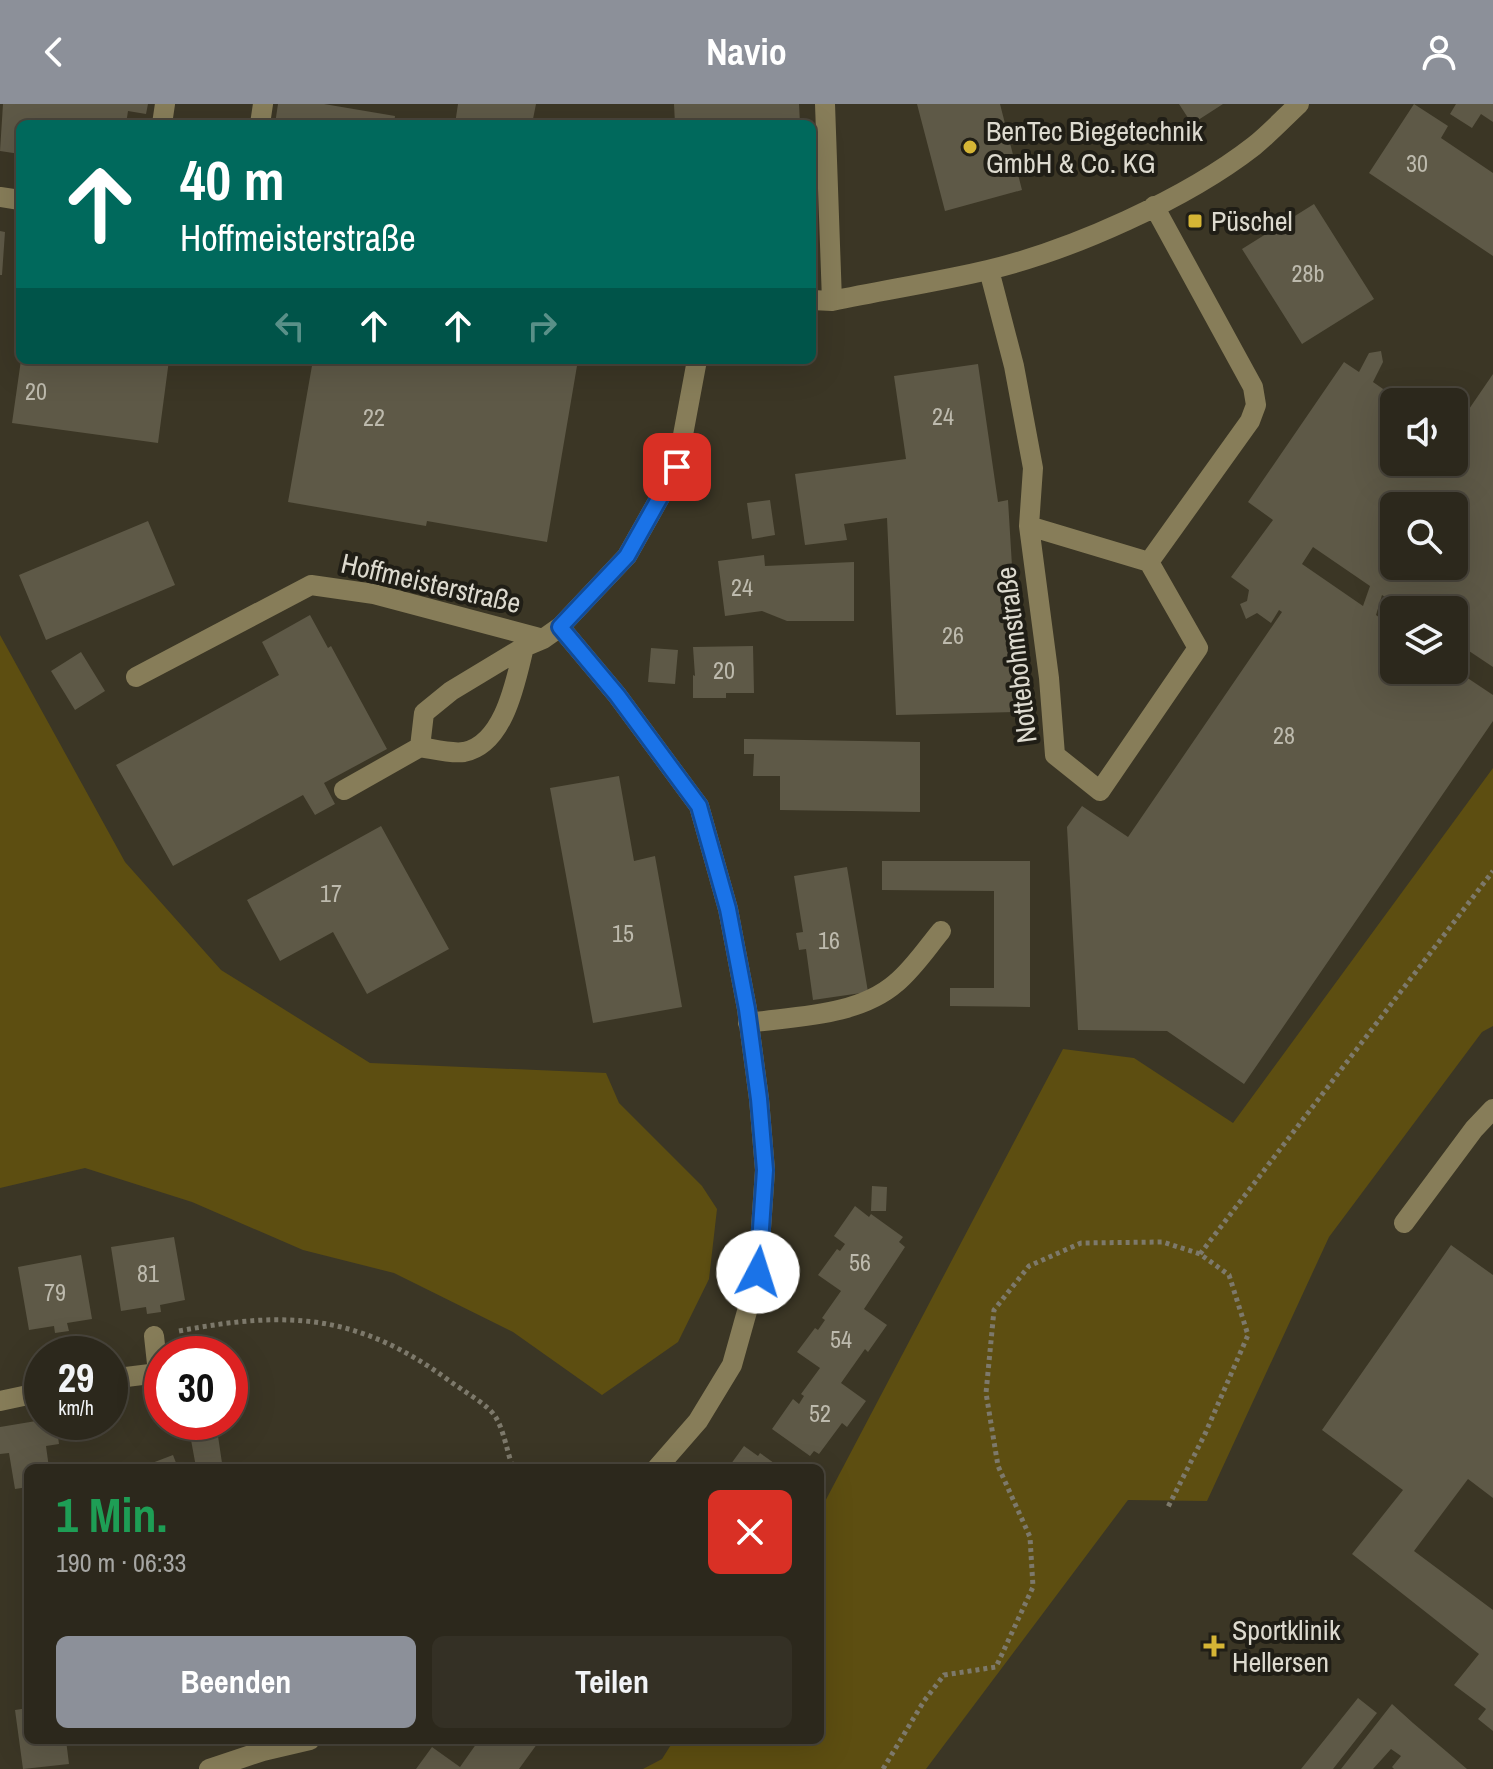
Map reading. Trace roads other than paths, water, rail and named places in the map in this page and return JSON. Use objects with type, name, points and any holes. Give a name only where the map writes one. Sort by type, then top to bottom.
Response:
[{"type":"street","points":[[825,104],[822,300],[989,270],[1058,249],[1178,194],[1253,147],[1299,104]]},
{"type":"street","points":[[1149,562],[1250,421],[1256,405],[1253,387],[1154,206]]},
{"type":"street","name":"Nottebohmstraße","points":[[989,270],[1014,366],[1033,468],[1029,526],[1049,678],[1055,755],[1100,791],[1198,648],[1149,562],[1029,526]]},
{"type":"street","name":"Hoffmeisterstraße","points":[[542,638],[509,708],[483,743],[464,752],[420,747],[424,713],[451,691],[542,638],[627,556],[677,467],[696,364]]},
{"type":"street","name":"Hoffmeisterstraße","points":[[136,677],[311,585],[374,594],[542,638]]},
{"type":"street","points":[[542,638],[617,695],[699,806],[728,909],[759,1099],[765,1170],[758,1272],[732,1365],[698,1421],[660,1464]]},
{"type":"street","points":[[344,790],[420,747]]},
{"type":"street","points":[[748,1023],[836,1010],[873,999],[897,983],[941,931]]},
{"type":"street","points":[[1404,1223],[1474,1129],[1493,1109]]},
{"type":"street","points":[[0,1401],[24,1396]]},
{"type":"street","points":[[209,1769],[262,1746]]},
{"type":"place","name":"BenTec Biegetechnik GmbH & Co. KG","points":[[970,147]]},
{"type":"place","name":"Püschel","points":[[1195,221]]},
{"type":"place","name":"Sportklinik Hellersen","points":[[1214,1646]]}]
